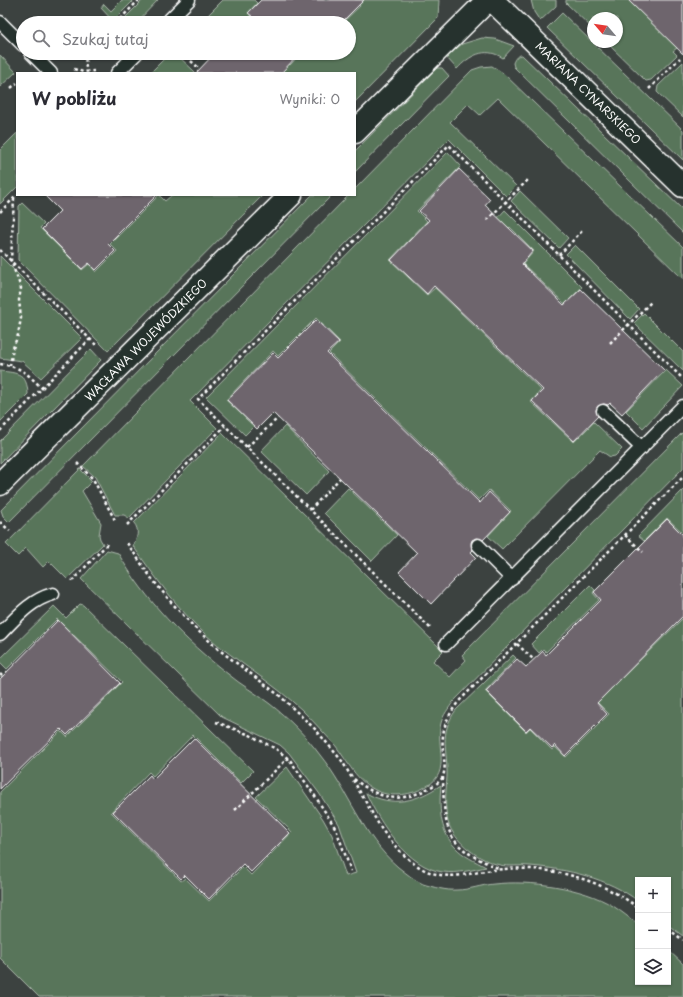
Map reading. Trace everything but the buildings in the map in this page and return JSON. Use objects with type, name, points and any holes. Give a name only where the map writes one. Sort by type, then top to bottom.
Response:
[{"type":"street","points":[[356,131],[488,0]]},
{"type":"street","name":"MARIANA CYNARSKIEGO","points":[[492,0],[683,186]]},
{"type":"street","name":"WACŁAWA WOJEWÓDZKIEGO","points":[[0,484],[290,196]]},
{"type":"lane","points":[[173,16],[189,0]]},
{"type":"lane","points":[[0,22],[16,38]]},
{"type":"lane","points":[[38,60],[50,72]]},
{"type":"lane","points":[[118,72],[130,60]]},
{"type":"lane","points":[[446,644],[683,406]]},
{"type":"lane","points":[[603,411],[642,448]]},
{"type":"lane","points":[[478,545],[512,579]]},
{"type":"lane","points":[[0,634],[30,605],[43,597],[53,594]]},
{"type":"path","points":[[123,16],[139,0]]},
{"type":"path","points":[[649,89],[680,58]]},
{"type":"path","points":[[86,60],[87,72]]},
{"type":"path","points":[[189,60],[200,70]]},
{"type":"path","points":[[69,66],[77,71],[87,72],[96,70]]},
{"type":"path","points":[[12,88],[16,84]]},
{"type":"path","points":[[446,644],[198,399],[449,145],[683,379]]},
{"type":"path","points":[[486,220],[529,179]]},
{"type":"path","points":[[0,212],[14,198]]},
{"type":"path","points":[[10,366],[21,318],[19,300],[21,288],[11,261],[14,198]]},
{"type":"path","points":[[559,255],[582,231]]},
{"type":"path","points":[[0,250],[118,367]]},
{"type":"path","points":[[610,343],[652,301]]},
{"type":"path","points":[[0,431],[43,389],[90,339]]},
{"type":"path","points":[[0,364],[17,367],[43,389]]},
{"type":"path","points":[[247,447],[278,418]]},
{"type":"path","points":[[127,525],[225,426]]},
{"type":"path","points":[[76,463],[93,479],[116,522]]},
{"type":"path","points":[[501,869],[473,856],[461,848],[454,840],[448,829],[443,809],[443,776],[445,764],[443,737],[444,726],[459,701],[683,476]]},
{"type":"path","points":[[310,510],[340,478]]},
{"type":"path","points":[[0,522],[10,531]]},
{"type":"path","points":[[625,535],[643,552]]},
{"type":"path","points":[[71,581],[109,542]]},
{"type":"path","points":[[127,542],[152,579],[170,602],[194,627],[218,649],[263,682],[294,708],[316,730],[342,761],[382,830],[390,841],[418,866],[436,874],[448,876],[460,876],[501,869],[523,868],[548,871],[604,886],[626,898],[635,906]]},
{"type":"path","points":[[517,644],[534,660]]},
{"type":"path","points":[[216,722],[250,736],[276,749],[288,758],[316,796],[336,829],[351,871]]},
{"type":"path","points":[[235,810],[288,758]]},
{"type":"path","points":[[353,778],[366,789],[376,794],[394,798],[416,794],[434,785],[443,776]]},
{"type":"path","points":[[671,931],[683,940]]},
{"type":"green space","points":[[122,0],[134,0],[118,16],[108,16],[101,8],[104,4],[111,11]]},
{"type":"green space","points":[[143,0],[158,0],[143,16],[127,16]]},
{"type":"green space","points":[[223,0],[254,0],[257,3],[248,13],[251,16],[207,16]]},
{"type":"green space","points":[[355,0],[439,0],[438,18],[356,101],[356,72],[283,72],[277,66],[283,60],[290,65],[295,60],[356,60],[356,16],[349,16],[360,6]]},
{"type":"green space","points":[[531,0],[556,0],[556,6],[540,21],[534,12]]},
{"type":"green space","points":[[566,0],[650,0],[677,48],[673,51],[677,55],[651,80],[646,81],[612,48],[623,48],[623,12],[587,12],[587,23],[566,3]]},
{"type":"green space","points":[[562,13],[587,37],[587,48],[598,48],[683,130],[683,160],[547,28]]},
{"type":"green space","points":[[482,38],[495,39],[514,46],[503,58],[496,54],[490,53],[478,54],[467,60],[457,69],[446,57],[462,44]]},
{"type":"green space","points":[[0,55],[16,72],[0,87]]},
{"type":"green space","points":[[522,55],[683,210],[683,233],[514,67],[513,63],[515,58]]},
{"type":"green space","points":[[163,60],[182,60],[195,72],[151,72]]},
{"type":"green space","points":[[683,62],[683,117],[657,92],[658,86]]},
{"type":"green space","points":[[492,66],[503,73],[683,247],[683,279],[498,98],[480,115],[468,104],[450,122],[516,186],[506,196],[449,139],[190,401],[217,428],[129,518],[124,515],[115,515],[95,477],[83,466],[348,196],[356,196],[356,188],[472,70]]},
{"type":"green space","points":[[437,68],[442,68],[449,76],[356,171],[356,150]]},
{"type":"green space","points":[[16,134],[16,188],[0,204],[0,150]]},
{"type":"green space","points":[[448,152],[461,166],[417,211],[427,221],[390,260],[427,295],[435,288],[541,390],[531,402],[574,442],[594,422],[622,449],[615,456],[610,457],[600,450],[502,549],[488,536],[511,511],[489,490],[479,500],[329,353],[340,342],[316,318],[278,356],[273,351],[226,400],[254,426],[245,435],[206,397]]},
{"type":"green space","points":[[520,191],[568,238],[559,248],[511,201]]},
{"type":"green space","points":[[158,196],[165,201],[171,196],[262,196],[108,351],[18,260],[19,206],[22,203],[44,224],[40,228],[82,270],[89,264],[96,272],[117,251],[110,244]]},
{"type":"green space","points":[[311,196],[331,196],[9,522],[3,516],[1,510]]},
{"type":"green space","points":[[505,210],[582,287],[565,304],[523,264],[534,251],[510,227],[502,234],[492,224]]},
{"type":"green space","points":[[575,245],[639,309],[630,319],[566,254]]},
{"type":"green space","points":[[0,256],[82,338],[41,378],[22,361],[0,358]]},
{"type":"green space","points":[[644,313],[683,352],[683,371],[634,323]]},
{"type":"green space","points":[[91,349],[101,360],[0,463],[0,441]]},
{"type":"green space","points":[[666,370],[683,386],[643,428],[626,411]]},
{"type":"green space","points":[[0,371],[12,372],[20,375],[26,382],[28,394],[0,422]]},
{"type":"green space","points":[[285,426],[329,471],[306,495],[261,451]]},
{"type":"green space","points":[[683,432],[683,468],[453,702],[441,723],[441,766],[439,773],[435,780],[415,792],[396,795],[383,793],[369,787],[363,782],[353,771],[335,745],[302,710],[279,690],[218,645],[196,625],[167,592],[133,546],[137,534],[137,529],[134,523],[222,433],[443,651],[433,661],[450,677],[466,660],[462,655]]},
{"type":"green space","points":[[80,469],[92,481],[82,491],[101,523],[99,535],[103,544],[67,579],[49,561],[43,567],[26,548],[18,556],[6,544]]},
{"type":"green space","points":[[348,488],[397,535],[372,561],[324,513]]},
{"type":"green space","points":[[683,490],[683,533],[667,518],[644,541],[638,536]]},
{"type":"green space","points":[[107,550],[118,553],[153,603],[181,634],[233,678],[277,709],[303,734],[330,769],[375,841],[398,867],[413,878],[423,884],[453,890],[508,883],[539,884],[555,886],[600,899],[616,908],[635,922],[635,985],[671,985],[671,953],[683,964],[683,997],[39,997],[0,958],[0,792],[61,731],[67,737],[122,682],[57,619],[7,669],[0,662],[0,659],[54,606],[66,618],[80,604],[83,605],[253,771],[241,783],[193,735],[153,776],[149,772],[111,812],[181,881],[185,878],[209,901],[243,867],[251,875],[292,832],[256,797],[287,767],[323,819],[332,835],[346,876],[356,873],[339,824],[319,793],[289,753],[280,745],[222,717],[81,579]]},
{"type":"green space","points":[[590,585],[595,590],[593,593],[599,600],[546,652],[543,649],[539,653],[531,644]]},
{"type":"green space","points":[[683,618],[683,936],[671,927],[671,877],[635,877],[635,899],[614,886],[573,872],[544,867],[507,866],[492,863],[469,850],[456,837],[448,822],[446,811],[447,767],[445,742],[447,727],[450,719],[456,710],[513,655],[516,658],[485,691],[526,732],[530,728],[552,750],[555,747],[566,757],[609,714],[597,702]]},
{"type":"green space","points":[[441,785],[440,809],[441,818],[446,833],[455,847],[462,853],[486,867],[464,871],[443,872],[430,869],[418,862],[396,842],[379,817],[366,793],[376,798],[405,801],[414,799],[432,791]]}]
